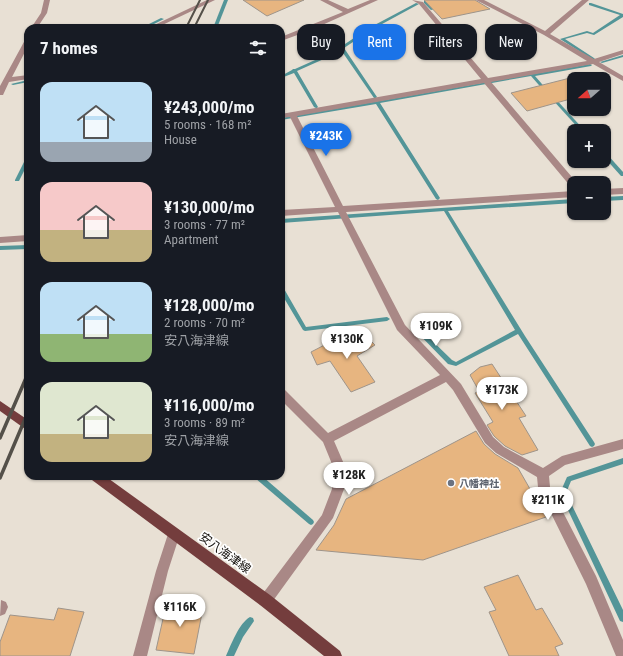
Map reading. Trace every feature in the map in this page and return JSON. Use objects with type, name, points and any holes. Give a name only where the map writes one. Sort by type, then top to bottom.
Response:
[{"type":"main road","points":[[0,405],[24,423]]},
{"type":"main road","name":"安八海津線","points":[[101,480],[265,600],[335,656]]},
{"type":"street","points":[[37,24],[44,13],[47,0]]},
{"type":"street","points":[[160,24],[212,0]]},
{"type":"street","points":[[323,0],[349,12]]},
{"type":"street","points":[[285,38],[309,30],[375,0]]},
{"type":"street","points":[[415,0],[421,3],[567,177]]},
{"type":"street","points":[[479,0],[546,34],[623,79]]},
{"type":"street","points":[[546,34],[586,0]]},
{"type":"street","points":[[0,93],[24,48]]},
{"type":"street","points":[[285,115],[593,62],[623,52]]},
{"type":"street","points":[[8,80],[24,78]]},
{"type":"street","points":[[292,114],[342,209],[401,327],[457,387],[489,440],[500,450],[543,474]]},
{"type":"street","points":[[611,192],[623,191]]},
{"type":"street","points":[[285,213],[567,194]]},
{"type":"street","points":[[0,240],[24,238]]},
{"type":"street","points":[[327,439],[448,376]]},
{"type":"street","points":[[265,600],[327,518],[338,489],[338,464],[327,439],[285,397]]},
{"type":"street","points":[[543,474],[562,461],[623,444]]},
{"type":"street","points":[[543,474],[544,487],[591,580],[622,656]]},
{"type":"street","points":[[140,656],[162,571],[174,534]]},
{"type":"building","points":[[243,0],[304,0],[267,16]]},
{"type":"building","points":[[424,0],[475,0],[490,9],[442,19]]},
{"type":"building","points":[[567,79],[567,100],[527,111],[511,93]]},
{"type":"building","points":[[363,333],[375,345],[357,356],[375,382],[351,392],[330,361],[317,365],[311,352],[342,336],[348,342]]},
{"type":"building","points":[[492,364],[526,416],[519,418],[538,450],[522,455],[505,446],[494,436],[487,425],[493,422],[475,393],[479,391],[470,375],[480,367]]},
{"type":"building","name":"八幡神社","points":[[476,431],[484,444],[495,454],[518,468],[546,517],[423,560],[316,550],[334,525],[346,499]]},
{"type":"building","points":[[518,575],[536,610],[542,608],[563,644],[555,647],[559,656],[509,656],[489,612],[496,610],[484,587]]},
{"type":"building","points":[[167,601],[182,602],[181,605],[203,608],[194,654],[156,650]]},
{"type":"building","points":[[58,608],[84,612],[70,656],[0,656],[0,642],[10,615],[54,620]]},
{"type":"waterway","points":[[217,24],[226,0]]},
{"type":"waterway","points":[[425,2],[432,9],[440,7]]},
{"type":"waterway","points":[[295,71],[334,53],[370,29],[417,4]]},
{"type":"waterway","points":[[590,4],[622,15]]},
{"type":"waterway","points":[[593,59],[562,39],[587,32],[593,34],[623,15]]},
{"type":"waterway","points":[[151,24],[162,19]]},
{"type":"waterway","points":[[345,52],[375,97]]},
{"type":"waterway","points":[[602,62],[623,56]]},
{"type":"waterway","points":[[532,75],[590,65]]},
{"type":"waterway","points":[[285,75],[295,71]]},
{"type":"waterway","points":[[295,71],[316,107]]},
{"type":"waterway","points":[[377,102],[532,75]]},
{"type":"waterway","points":[[532,75],[546,91]]},
{"type":"waterway","points":[[13,84],[24,82]]},
{"type":"waterway","points":[[552,97],[577,124]]},
{"type":"waterway","points":[[285,118],[377,102]]},
{"type":"waterway","points":[[377,102],[438,198]]},
{"type":"waterway","points":[[611,162],[623,175]]},
{"type":"waterway","points":[[17,180],[24,167]]},
{"type":"waterway","points":[[611,199],[623,198]]},
{"type":"waterway","points":[[285,221],[567,201]]},
{"type":"waterway","points":[[445,210],[519,331]]},
{"type":"waterway","points":[[0,248],[24,247]]},
{"type":"waterway","points":[[285,295],[305,329],[387,319]]},
{"type":"waterway","points":[[414,326],[450,362],[456,364],[519,331]]},
{"type":"waterway","points":[[519,331],[592,444]]},
{"type":"waterway","points":[[623,461],[569,479],[563,493],[623,618]]},
{"type":"waterway","points":[[262,480],[311,522]]},
{"type":"waterway","points":[[230,656],[240,634],[250,621]]},
{"type":"railway","points":[[188,24],[200,0]]},
{"type":"railway","points":[[196,24],[208,0]]},
{"type":"railway","points":[[0,438],[24,383]]},
{"type":"railway","points":[[0,478],[24,421]]},
{"type":"place","name":"八幡神社","points":[[451,483]]}]
